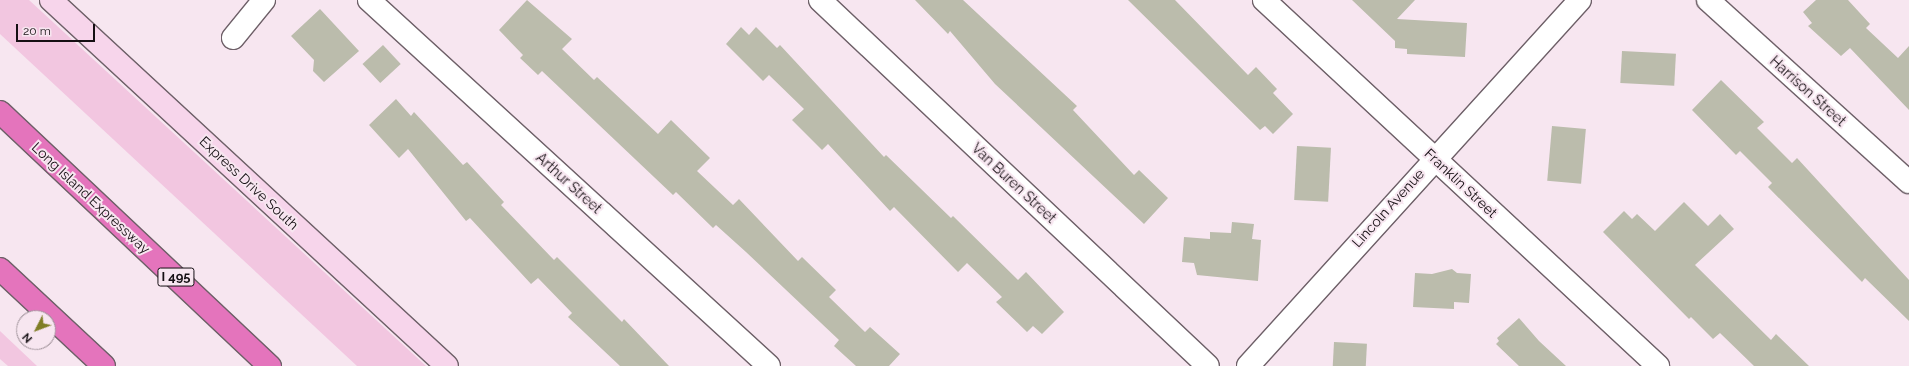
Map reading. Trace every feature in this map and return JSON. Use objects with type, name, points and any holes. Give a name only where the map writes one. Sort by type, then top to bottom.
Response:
[{"type":"highway","name":"Long Island Expressway","points":[[0,112],[270,366]]},
{"type":"highway","points":[[0,269],[104,366]]},
{"type":"main road","name":"Express Drive South","points":[[51,0],[447,366]]},
{"type":"street","points":[[233,38],[264,0]]},
{"type":"street","name":"Arthur Street","points":[[369,0],[769,366]]},
{"type":"street","name":"Van Buren Street","points":[[820,0],[1208,366]]},
{"type":"street","name":"Franklin Street","points":[[1264,0],[1658,366]]},
{"type":"street","name":"Lincoln Avenue","points":[[1248,366],[1434,158],[1580,0]]},
{"type":"street","name":"Harrison Street","points":[[1708,0],[1909,182]]},
{"type":"shaded area","points":[[0,0],[29,0],[426,366],[357,366],[0,34]]},
{"type":"shaded area","points":[[0,331],[16,346],[16,350],[20,350],[37,366],[8,366],[0,359]]},
{"type":"building","points":[[527,0],[572,39],[562,49],[594,80],[597,77],[658,134],[671,120],[710,158],[697,171],[733,205],[739,199],[798,261],[802,257],[836,290],[829,297],[865,332],[870,327],[900,354],[889,366],[856,366],[834,346],[839,340],[746,252],[716,225],[713,228],[676,192],[673,195],[542,71],[538,75],[520,58],[523,55],[499,30]]},
{"type":"building","points":[[915,0],[963,0],[1077,106],[1073,110],[1134,175],[1139,170],[1168,198],[1144,224],[995,84],[950,31],[948,34]]},
{"type":"building","points":[[1128,0],[1175,0],[1248,75],[1256,67],[1277,89],[1273,93],[1293,114],[1273,134],[1265,126],[1260,130]]},
{"type":"building","points":[[1352,0],[1415,0],[1397,19],[1467,23],[1465,57],[1407,54],[1407,49],[1395,48],[1395,41]]},
{"type":"building","points":[[1816,0],[1848,0],[1870,24],[1866,28],[1898,58],[1909,46],[1909,110],[1850,48],[1841,56],[1808,26],[1812,23],[1803,12]]},
{"type":"building","points":[[320,9],[359,51],[324,82],[313,71],[314,60],[291,36]]},
{"type":"building","points":[[741,27],[749,35],[756,27],[777,48],[780,45],[884,157],[886,155],[951,218],[953,216],[1018,280],[1026,272],[1064,312],[1042,334],[1033,326],[1027,332],[996,302],[1002,297],[967,263],[958,272],[894,207],[890,211],[828,144],[822,150],[792,120],[804,109],[769,75],[763,81],[726,44]]},
{"type":"building","points":[[383,45],[401,64],[380,83],[363,64]]},
{"type":"building","points":[[1622,51],[1676,54],[1674,86],[1620,83]]},
{"type":"building","points":[[1721,80],[1764,122],[1757,128],[1792,163],[1797,158],[1909,280],[1909,321],[1865,278],[1862,282],[1768,187],[1772,183],[1740,151],[1736,155],[1692,110]]},
{"type":"building","points":[[396,99],[411,116],[414,112],[463,165],[467,162],[504,202],[501,205],[554,260],[557,257],[622,322],[624,319],[669,366],[620,366],[568,317],[572,313],[538,278],[531,284],[470,218],[466,221],[408,149],[399,158],[369,125]]},
{"type":"building","points":[[1552,126],[1586,129],[1581,184],[1547,181]]},
{"type":"building","points":[[1297,146],[1331,148],[1328,202],[1294,200]]},
{"type":"building","points":[[1684,202],[1708,226],[1720,214],[1734,229],[1695,265],[1771,340],[1776,334],[1809,366],[1754,366],[1720,333],[1713,339],[1691,317],[1689,319],[1603,232],[1624,211],[1632,219],[1637,214],[1655,231]]},
{"type":"building","points":[[1232,222],[1254,224],[1252,239],[1261,240],[1258,281],[1197,275],[1194,263],[1182,262],[1184,237],[1210,239],[1210,232],[1231,233]]},
{"type":"building","points":[[1452,269],[1457,273],[1471,274],[1469,303],[1454,302],[1454,309],[1413,307],[1415,273],[1432,274]]},
{"type":"building","points":[[1519,318],[1539,341],[1566,366],[1519,366],[1496,344],[1499,341],[1497,338]]},
{"type":"building","points":[[1334,342],[1367,344],[1366,366],[1333,366]]}]
